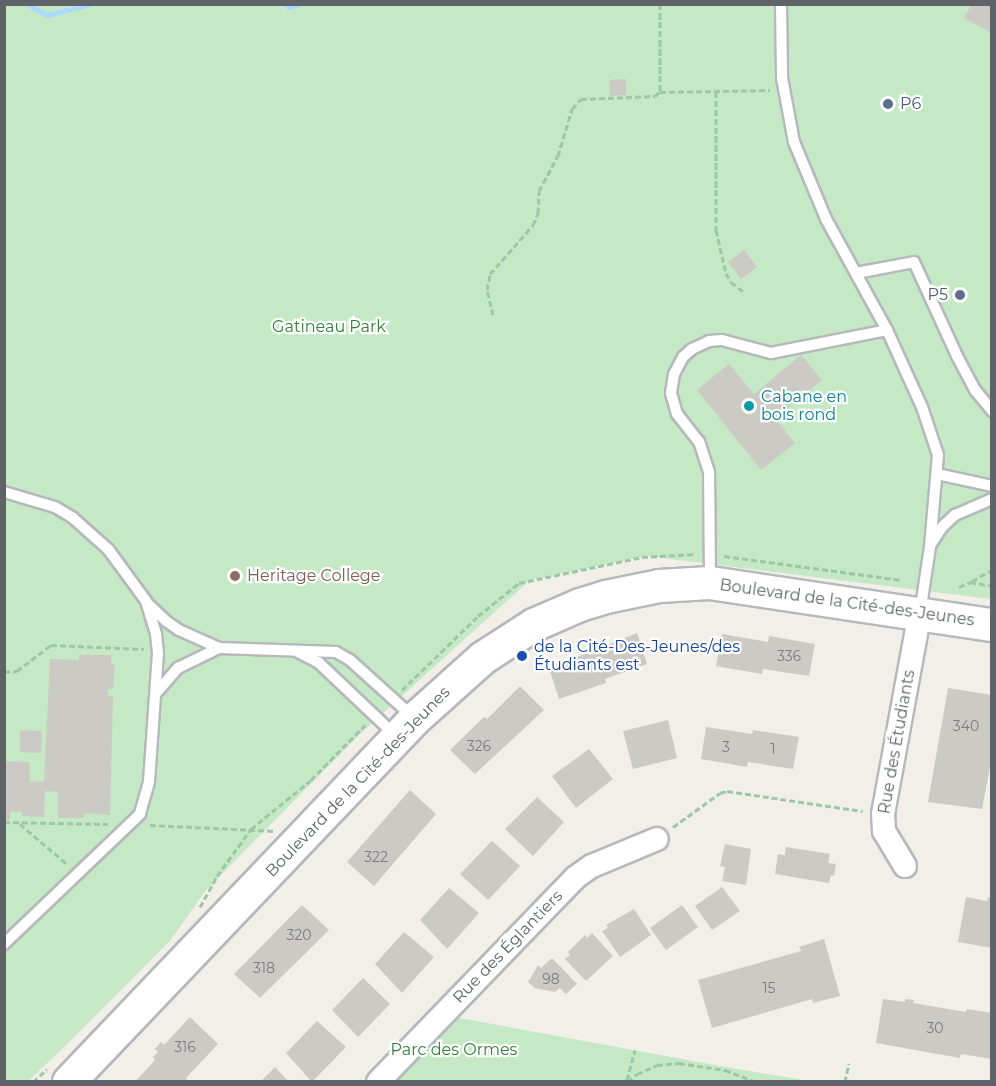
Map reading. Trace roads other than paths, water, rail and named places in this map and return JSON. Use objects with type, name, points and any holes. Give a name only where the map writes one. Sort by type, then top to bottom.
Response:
[{"type":"street","name":"Boulevard de la Cité-des-Jeunes","points":[[69,1082],[407,728],[483,658],[529,628],[557,614],[606,597],[637,590],[659,586],[710,583],[992,625]]},
{"type":"street","name":"Rue des Étudiants","points":[[905,866],[884,831],[883,814],[920,613]]},
{"type":"street","name":"Rue des Églantiers","points":[[378,1082],[576,878],[592,867],[657,839]]},
{"type":"lane","points":[[781,4],[779,38],[783,90],[790,128],[826,219],[886,330],[930,424],[938,455],[930,547],[920,613]]},
{"type":"lane","points":[[856,273],[914,262],[957,356],[976,391],[992,411]]},
{"type":"lane","points":[[710,583],[709,472],[699,442],[677,414],[671,393],[674,374],[683,357],[692,349],[709,341],[722,340],[771,353],[886,330]]},
{"type":"lane","points":[[937,474],[992,486]]},
{"type":"lane","points":[[4,492],[39,501],[73,518],[108,549],[146,601],[172,626],[219,648],[336,652],[350,660],[407,728]]},
{"type":"lane","points":[[930,547],[942,527],[955,515],[992,500]]},
{"type":"lane","points":[[4,944],[132,824],[146,802],[157,692],[158,653],[156,634],[146,601]]},
{"type":"lane","points":[[157,692],[178,668],[219,648]]},
{"type":"lane","points":[[292,650],[318,662],[407,728]]},
{"type":"waterway","points":[[27,4],[47,15],[91,4]]},
{"type":"waterway","points":[[285,4],[289,7],[300,4]]},
{"type":"place","name":"P6","points":[[888,104]]},
{"type":"place","name":"P5","points":[[960,295]]},
{"type":"place","name":"Cabane en bois rond","points":[[749,406]]},
{"type":"place","name":"Heritage College","points":[[235,576]]},
{"type":"place","name":"de la Cité-Des-Jeunes/des Étudiants est","points":[[522,656]]},
{"type":"park label","name":"Gatineau Park","points":[[329,327]]},
{"type":"park label","name":"Parc des Ormes","points":[[454,1050]]}]
